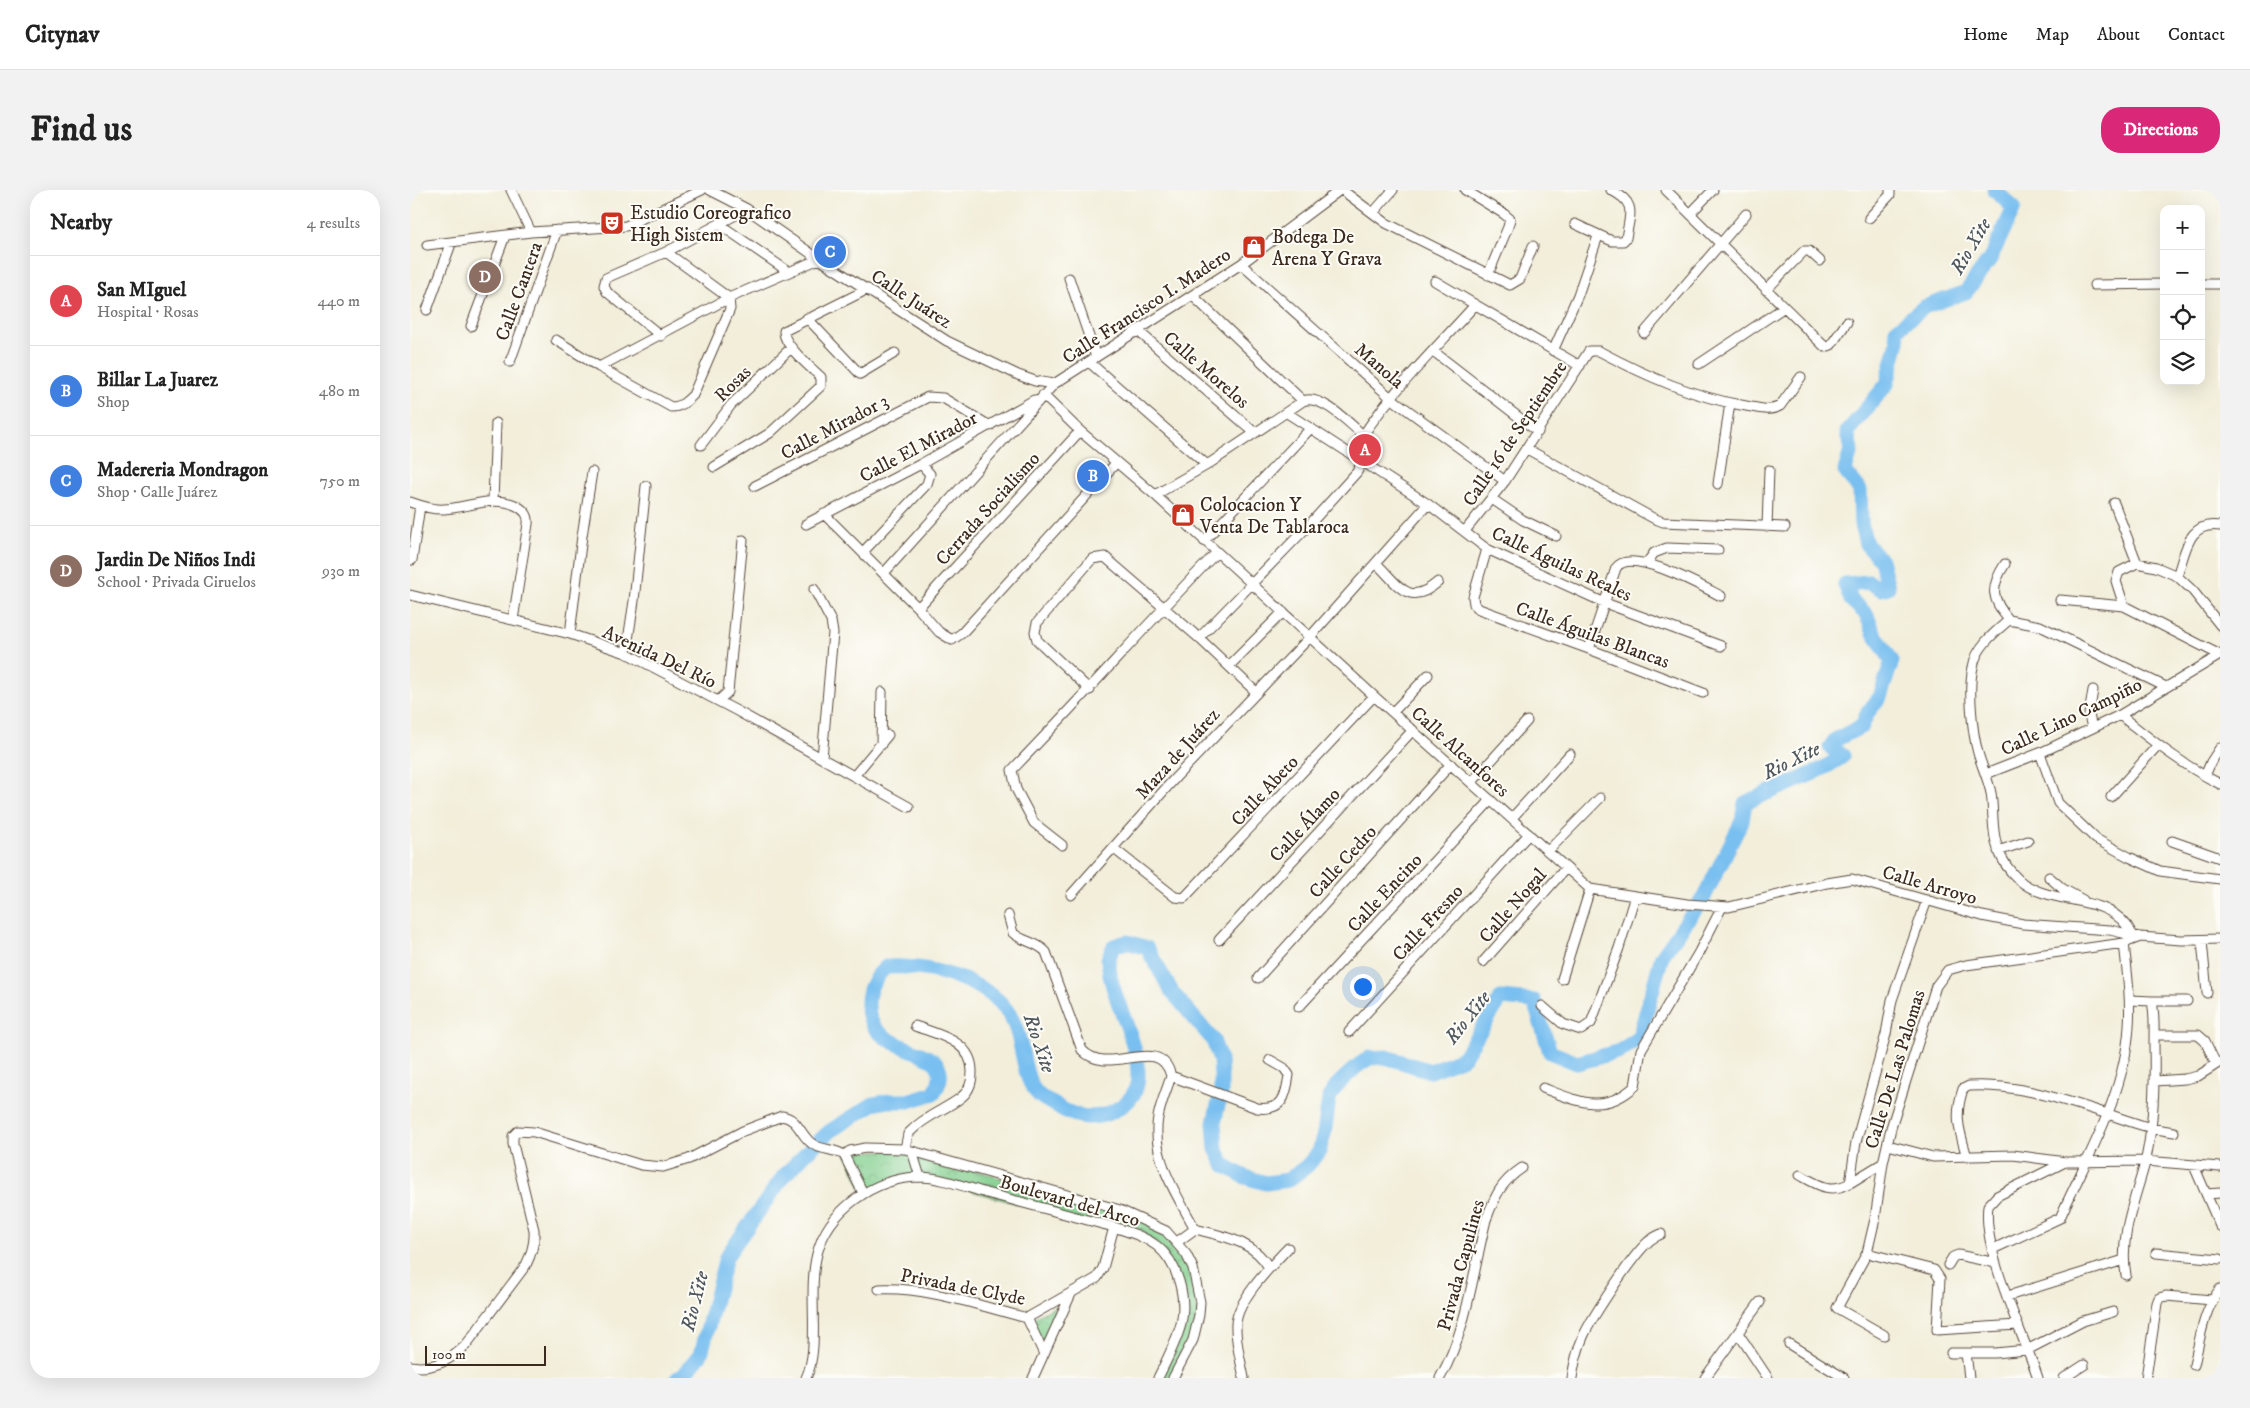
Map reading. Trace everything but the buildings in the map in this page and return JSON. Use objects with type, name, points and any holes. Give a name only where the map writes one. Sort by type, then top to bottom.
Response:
[{"type":"street","name":"Calle Cantera","points":[[511,190],[531,232]]},
{"type":"street","points":[[427,245],[450,244],[531,232],[626,226],[702,190]]},
{"type":"street","name":"Calle Juárez","points":[[710,190],[747,209],[947,341],[1018,375],[1035,381],[1054,384]]},
{"type":"street","points":[[1341,190],[1386,222],[1505,284],[1513,285],[1520,279],[1533,246]]},
{"type":"street","name":"Calle Francisco I. Madero","points":[[1043,395],[1054,384],[1242,264],[1341,190]]},
{"type":"street","points":[[1372,213],[1393,190]]},
{"type":"street","points":[[1465,190],[1510,219],[1488,275]]},
{"type":"street","points":[[1575,224],[1598,236],[1618,242],[1623,241],[1626,238],[1631,210],[1629,202],[1624,197],[1611,190]]},
{"type":"street","points":[[1666,190],[1821,345],[1828,347],[1847,322]]},
{"type":"street","points":[[1690,214],[1713,190]]},
{"type":"street","points":[[1869,218],[1890,195],[1890,190]]},
{"type":"street","points":[[661,336],[606,292],[604,282],[606,278],[666,252],[747,209]]},
{"type":"street","points":[[1644,333],[1746,214]]},
{"type":"street","points":[[719,224],[789,272]]},
{"type":"street","name":"Calle Cantera","points":[[510,362],[557,230]]},
{"type":"street","points":[[471,326],[505,236]]},
{"type":"street","points":[[1553,351],[1578,295],[1598,236]]},
{"type":"street","points":[[427,310],[450,244]]},
{"type":"street","points":[[1766,290],[1804,251],[1809,251],[1820,261]]},
{"type":"street","points":[[666,252],[730,298]]},
{"type":"street","points":[[599,367],[730,298],[819,258]]},
{"type":"street","name":"Manola","points":[[1242,264],[1391,398],[1505,481]]},
{"type":"street","points":[[1069,278],[1092,359],[1207,465]]},
{"type":"street","points":[[1435,281],[1474,306],[1580,366]]},
{"type":"street","points":[[2094,285],[2160,284]]},
{"type":"street","points":[[2205,284],[2220,284]]},
{"type":"street","points":[[714,467],[770,433],[821,386],[821,378],[791,348],[784,337],[784,331],[807,318],[868,290]]},
{"type":"street","points":[[1192,296],[1303,401]]},
{"type":"street","points":[[556,340],[599,367],[671,407],[678,407],[693,395],[730,309],[730,298]]},
{"type":"street","points":[[1352,453],[1391,398],[1474,306]]},
{"type":"street","points":[[1699,364],[1784,308]]},
{"type":"street","points":[[807,318],[860,374],[895,353]]},
{"type":"street","name":"Calle Morelos","points":[[1138,330],[1256,433]]},
{"type":"street","name":"Rosas","points":[[701,445],[731,405],[791,348]]},
{"type":"street","name":"Calle 16 de Septiembre","points":[[1465,532],[1505,481],[1589,352],[1599,350],[1658,381],[1730,403]]},
{"type":"street","points":[[1433,352],[1538,432]]},
{"type":"street","points":[[1718,484],[1730,403],[1762,409],[1776,408],[1801,377]]},
{"type":"street","points":[[884,574],[1043,395]]},
{"type":"street","name":"Calle El Mirador","points":[[806,524],[921,464],[1043,395]]},
{"type":"street","name":"Calle Alcanfores","points":[[1043,395],[1080,431],[1155,495],[1374,696],[1590,889]]},
{"type":"street","name":"Calle Mirador 3","points":[[755,486],[928,397],[943,398],[990,426]]},
{"type":"street","points":[[1155,495],[1207,465],[1303,401],[1309,399],[1322,403],[1363,435]]},
{"type":"street","name":"Calle Águilas Reales","points":[[1287,413],[1363,460],[1428,504],[1487,549],[1605,603],[1720,646]]},
{"type":"street","points":[[493,501],[496,423]]},
{"type":"street","points":[[1204,541],[1311,428]]},
{"type":"street","name":"Cerrada Socialismo","points":[[918,608],[1080,431]]},
{"type":"street","points":[[1527,449],[1663,522],[1785,527]]},
{"type":"street","points":[[1199,638],[1342,490],[1357,472],[1363,460]]},
{"type":"street","points":[[824,514],[940,632],[952,640],[962,633],[1116,463]]},
{"type":"street","points":[[863,552],[929,480],[930,474],[921,464]]},
{"type":"street","points":[[1767,527],[1770,470]]},
{"type":"street","points":[[570,634],[592,472]]},
{"type":"street","points":[[626,654],[634,601],[646,486]]},
{"type":"street","points":[[1492,499],[1523,520],[1556,536]]},
{"type":"street","points":[[410,502],[420,506],[445,510],[493,501],[511,503],[527,514],[528,524],[513,620]]},
{"type":"street","name":"Maza de Juárez","points":[[1071,895],[1256,692],[1310,637],[1428,504]]},
{"type":"street","points":[[2114,504],[2137,563]]},
{"type":"street","points":[[412,560],[420,506]]},
{"type":"street","points":[[2177,576],[2193,532],[2204,526],[2220,526]]},
{"type":"street","points":[[718,701],[728,692],[744,540]]},
{"type":"street","points":[[1646,563],[1654,553],[1667,548],[1718,550]]},
{"type":"street","name":"Calle Águilas Blancas","points":[[1487,549],[1473,598],[1474,604],[1479,609],[1703,693]]},
{"type":"street","points":[[1062,845],[1034,823],[1016,789],[1012,770],[1090,690],[1163,608],[1217,552]]},
{"type":"street","points":[[1090,690],[1037,640],[1035,632],[1037,623],[1092,559],[1105,557],[1199,638],[1256,692]]},
{"type":"street","name":"Calle Águilas Reales","points":[[1605,603],[1618,564],[1634,561],[1646,563],[1720,596]]},
{"type":"street","points":[[1376,563],[1402,589],[1412,594],[1421,594],[1438,582]]},
{"type":"street","points":[[2124,606],[2116,581],[2120,572],[2137,563],[2156,566],[2177,576],[2193,591],[2220,625]]},
{"type":"street","points":[[2004,564],[1995,579],[1994,594],[1997,606],[2009,620],[2040,626],[2166,687]]},
{"type":"street","points":[[814,589],[831,621],[834,633],[822,758]]},
{"type":"street","name":"Avenida Del Río","points":[[410,595],[570,634],[626,654],[718,701],[909,807]]},
{"type":"street","points":[[2060,600],[2124,606],[2220,655]]},
{"type":"street","points":[[1589,649],[1605,603]]},
{"type":"street","points":[[1229,666],[1283,612]]},
{"type":"street","points":[[2009,620],[1982,645],[1973,666],[1973,731],[1991,793],[1995,842],[1998,852],[2014,874],[2027,885],[2058,898],[2087,902]]},
{"type":"street","name":"Calle Lino Campiño","points":[[1986,774],[2040,753],[2120,715],[2220,655]]},
{"type":"street","points":[[1393,712],[1428,676]]},
{"type":"street","points":[[2092,728],[2089,715],[2093,690]]},
{"type":"street","points":[[880,745],[882,692]]},
{"type":"street","name":"Calle Abeto","points":[[1113,848],[1175,897],[1184,898],[1374,696]]},
{"type":"street","points":[[2120,715],[2158,746],[2220,784]]},
{"type":"street","points":[[1471,783],[1527,722]]},
{"type":"street","name":"Calle Álamo","points":[[1219,940],[1413,730]]},
{"type":"street","points":[[854,776],[888,735]]},
{"type":"street","points":[[2111,797],[2158,746]]},
{"type":"street","points":[[2205,776],[2210,762],[2220,748]]},
{"type":"street","points":[[2040,753],[2058,803],[2096,839],[2160,871],[2220,879]]},
{"type":"street","points":[[1512,818],[1570,754]]},
{"type":"street","name":"Calle Cedro","points":[[1258,978],[1451,764]]},
{"type":"street","points":[[1548,852],[1600,798]]},
{"type":"street","name":"Calle Encino","points":[[1299,1007],[1491,800]]},
{"type":"street","name":"Calle Fresno","points":[[1348,1032],[1529,834]]},
{"type":"street","points":[[1998,852],[2028,841]]},
{"type":"street","points":[[2172,841],[2220,858]]},
{"type":"street","name":"Calle Nogal","points":[[1483,962],[1566,868]]},
{"type":"street","points":[[2049,877],[2063,889],[2087,902],[2108,910],[2122,919],[2136,935]]},
{"type":"street","name":"Calle Arroyo","points":[[1590,889],[1687,904],[1722,907],[1736,906],[1848,879],[1858,880],[1982,916],[2023,924],[2202,941],[2220,939]]},
{"type":"street","points":[[1562,979],[1590,889]]},
{"type":"street","points":[[1542,1006],[1564,1024],[1577,1030],[1584,1029],[1591,1023],[1616,956],[1635,896]]},
{"type":"street","points":[[1850,1183],[1856,1142],[1882,1050],[1892,1000],[1927,900]]},
{"type":"street","points":[[1543,1088],[1578,1102],[1595,1104],[1614,1100],[1635,1086],[1641,1050],[1722,907]]},
{"type":"street","points":[[1008,915],[1014,933],[1043,948],[1050,959],[1082,1050],[1088,1056],[1095,1060],[1104,1061],[1149,1056],[1162,1058],[1168,1066],[1171,1076],[1158,1118],[1157,1141],[1164,1169],[1195,1229],[1240,1242],[1252,1248],[1260,1255],[1269,1268]]},
{"type":"street","name":"Calle De Las Palomas","points":[[1884,1335],[1837,1308],[1867,1253],[1891,1128],[1936,986],[1948,970],[1966,965],[2124,943],[2136,935]]},
{"type":"street","points":[[2202,941],[2207,993]]},
{"type":"street","points":[[1993,1249],[2060,1218],[2084,1162],[2108,1114],[2119,1084],[2127,1052],[2130,1000],[2124,943]]},
{"type":"street","points":[[2130,1000],[2188,1001]]},
{"type":"street","points":[[2126,1274],[2124,1260],[2126,1231],[2145,1161],[2151,1129],[2155,1081],[2155,1012],[2152,1001]]},
{"type":"street","points":[[915,1026],[954,1040],[967,1051],[972,1065],[971,1083],[964,1094],[908,1134],[908,1150],[920,1177]]},
{"type":"street","points":[[2154,1035],[2198,1034],[2205,1041],[2218,1063],[2198,1076],[2155,1081]]},
{"type":"street","points":[[1171,1076],[1257,1108],[1269,1109],[1278,1106],[1287,1088],[1289,1074],[1284,1068],[1270,1060]]},
{"type":"street","points":[[1967,1157],[1957,1125],[1959,1100],[1963,1089],[1969,1086],[2020,1088],[2151,1129],[2174,1132]]},
{"type":"street","points":[[410,1366],[430,1366],[444,1362],[457,1354],[466,1345],[526,1265],[535,1242],[534,1230],[513,1144],[513,1136],[518,1131],[534,1132],[651,1167],[676,1164],[777,1117],[792,1119],[813,1145],[831,1149],[844,1155],[863,1193],[846,1207],[824,1236],[818,1250],[812,1272],[811,1362],[806,1378]]},
{"type":"street","points":[[1888,1145],[1933,1156],[2013,1155],[2066,1162],[2145,1161],[2220,1167]]},
{"type":"street","name":"Boulevard del Arco","points":[[844,1155],[850,1151],[865,1148],[908,1150],[1120,1210],[1153,1224],[1177,1242],[1193,1268],[1200,1302],[1200,1315],[1193,1340],[1173,1378]]},
{"type":"street","points":[[2038,1378],[1996,1263],[1987,1213],[1991,1201],[2066,1162]]},
{"type":"street","points":[[1800,1175],[1832,1189],[1840,1189],[1883,1163]]},
{"type":"street","points":[[2194,1166],[2220,1226]]},
{"type":"street","name":"Privada Capulines","points":[[1440,1378],[1451,1357],[1458,1336],[1490,1208],[1504,1181],[1522,1168]]},
{"type":"street","name":"Boulevard del Arco","points":[[863,1193],[875,1187],[920,1177],[949,1182],[1135,1234],[1158,1247],[1174,1268],[1179,1279],[1182,1294],[1182,1322],[1158,1378]]},
{"type":"street","points":[[2206,1194],[2220,1193]]},
{"type":"street","name":"Privada de Clyde","points":[[879,1289],[902,1289],[944,1297],[1027,1318],[1071,1294],[1100,1274],[1114,1228]]},
{"type":"street","points":[[1177,1242],[1195,1229]]},
{"type":"street","points":[[1572,1378],[1576,1356],[1584,1335],[1596,1315],[1647,1242],[1661,1234]]},
{"type":"street","points":[[1244,1378],[1236,1334],[1238,1312],[1269,1268],[1288,1248]]},
{"type":"street","points":[[1867,1253],[1934,1270],[1938,1274],[1940,1279],[1937,1330],[2018,1325]]},
{"type":"street","points":[[2156,1253],[2220,1259]]},
{"type":"street","points":[[1948,1265],[1953,1257],[1958,1255],[1996,1263]]},
{"type":"street","points":[[2008,1296],[2124,1260]]},
{"type":"street","points":[[2194,1365],[2212,1300],[2220,1289]]},
{"type":"street","points":[[1033,1378],[1071,1294]]},
{"type":"street","points":[[2146,1378],[2159,1298],[2166,1296],[2212,1300]]},
{"type":"street","points":[[1705,1378],[1760,1302]]},
{"type":"street","points":[[1951,1353],[2027,1350],[2083,1321],[2113,1312]]},
{"type":"street","name":"Privada de Clyde","points":[[1027,1318],[1044,1354]]},
{"type":"street","points":[[1738,1333],[1768,1378]]},
{"type":"street","points":[[1789,1344],[1844,1378]]},
{"type":"street","points":[[1966,1353],[1969,1378]]},
{"type":"street","points":[[2064,1378],[2084,1365]]},
{"type":"green space","points":[[905,1149],[1153,1224],[1186,1254],[1199,1315],[1173,1378],[1157,1378],[1181,1322],[1174,1268],[1148,1240],[920,1177],[863,1193],[846,1153]]},
{"type":"green space","points":[[1056,1306],[1042,1344],[1031,1319]]},
{"type":"waterway","name":"Rio Xite","points":[[678,1378],[683,1376],[701,1354],[726,1257],[783,1177],[830,1131],[873,1104],[889,1101],[908,1101],[934,1093],[940,1076],[937,1065],[927,1057],[896,1044],[882,1035],[872,1022],[868,1004],[869,993],[875,979],[886,967],[928,969],[942,972],[982,988],[1005,1008],[1013,1021],[1027,1076],[1032,1087],[1042,1098],[1065,1110],[1079,1116],[1094,1117],[1109,1113],[1125,1104],[1133,1095],[1138,1078],[1134,1049],[1113,988],[1108,958],[1114,946],[1127,942],[1147,948],[1172,992],[1213,1040],[1220,1060],[1221,1076],[1221,1092],[1214,1123],[1216,1149],[1224,1165],[1245,1177],[1266,1183],[1288,1180],[1307,1166],[1319,1152],[1324,1134],[1329,1099],[1336,1086],[1356,1067],[1369,1058],[1386,1057],[1430,1071],[1463,1058],[1501,998],[1534,1001],[1550,1052],[1577,1063],[1620,1051],[1639,1038],[1662,956],[1704,897],[1742,821],[1745,803],[1808,776],[1843,756],[1830,747],[1835,740],[1862,726],[1868,712],[1880,697],[1892,661],[1874,633],[1866,614],[1851,600],[1845,584],[1869,582],[1881,589],[1888,587],[1881,560],[1866,544],[1861,524],[1860,490],[1845,471],[1851,450],[1847,432],[1887,384],[1898,341],[1896,330],[1924,307],[1966,292],[1990,259],[2014,208],[1994,190]]},
{"type":"place","name":"Estudio Coreografico High Sistem","points":[[612,223]]},
{"type":"place","name":"Bodega De Arena Y Grava","points":[[1254,247]]},
{"type":"place","name":"Madereria Mondragon","points":[[830,252]]},
{"type":"place","name":"Jardin De Niños Indi","points":[[485,277]]},
{"type":"place","name":"San MIguel","points":[[1365,450]]},
{"type":"place","name":"Billar La Juarez","points":[[1093,476]]},
{"type":"place","name":"Colocacion Y Venta De Tablaroca","points":[[1183,515]]}]
